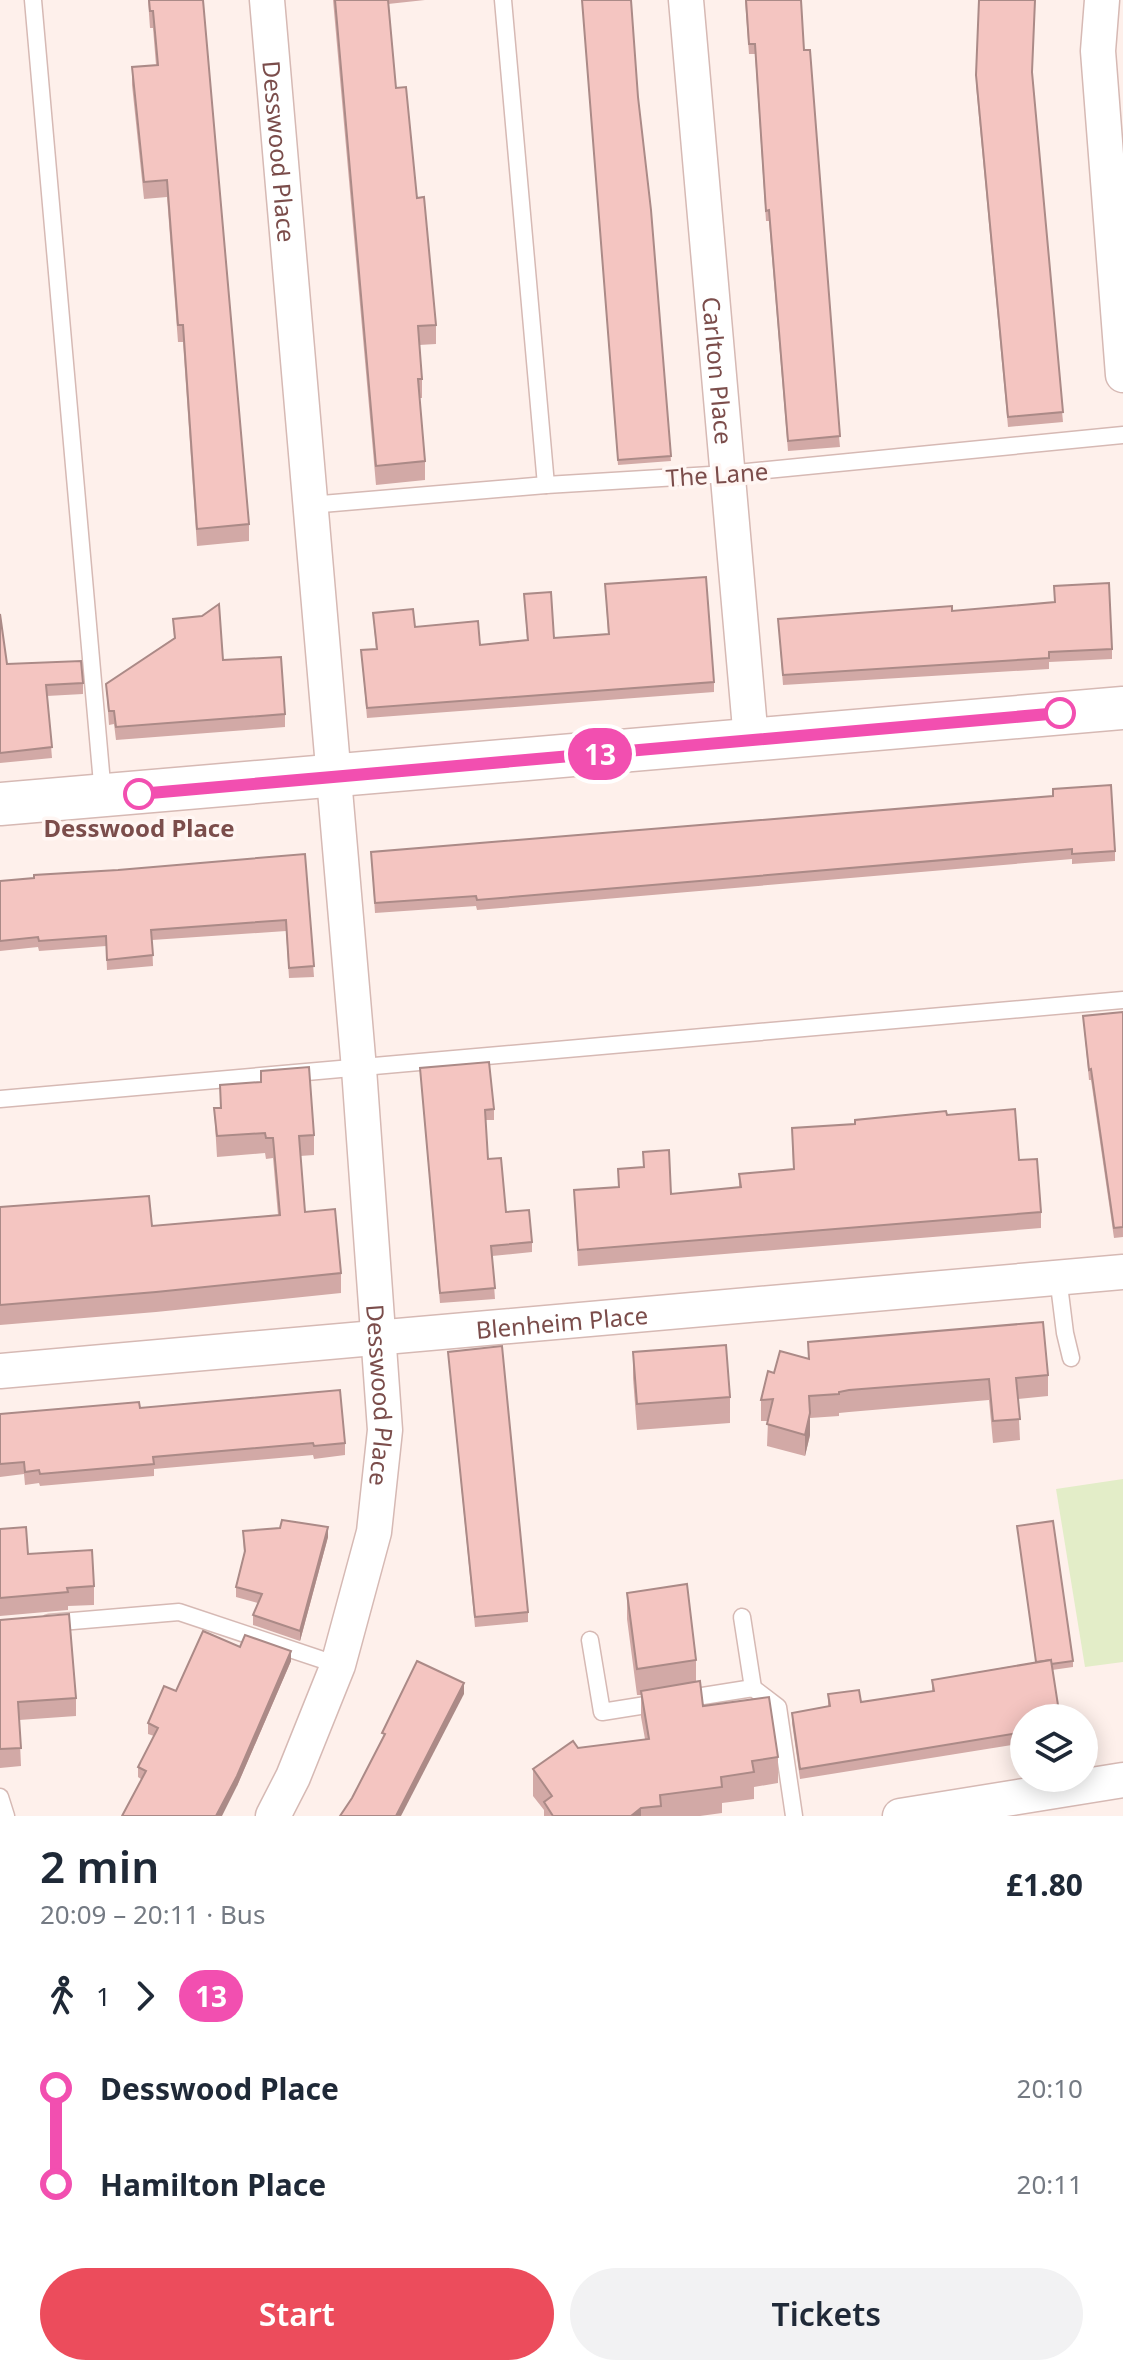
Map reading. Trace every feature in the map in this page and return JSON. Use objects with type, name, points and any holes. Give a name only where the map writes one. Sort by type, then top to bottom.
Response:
[{"type":"street","name":"Desswood Place","points":[[267,0],[359,1069],[385,1430],[374,1532],[338,1665],[293,1777],[273,1816]]},
{"type":"street","name":"Carlton Place","points":[[686,0],[751,740]]},
{"type":"street","points":[[1102,0],[1098,51],[1123,375]]},
{"type":"street","points":[[0,804],[1123,708]]},
{"type":"street","name":"Blenheim Place","points":[[0,1371],[1123,1272]]},
{"type":"street","points":[[900,1816],[1123,1780]]},
{"type":"lane","points":[[33,0],[103,797]]},
{"type":"lane","points":[[503,0],[546,485]]},
{"type":"lane","name":"The Lane","points":[[310,505],[546,485],[727,474],[1123,435]]},
{"type":"lane","points":[[0,1099],[1123,1000]]},
{"type":"lane","points":[[1058,1277],[1071,1358]]},
{"type":"lane","points":[[30,1624],[179,1612],[338,1665]]},
{"type":"lane","points":[[742,1617],[753,1688],[778,1707],[794,1816]]},
{"type":"lane","points":[[590,1640],[602,1712],[753,1688]]},
{"type":"lane","points":[[0,1797],[6,1816]]},
{"type":"green space","points":[[1123,1479],[1123,1662],[1085,1667],[1056,1489]]},
{"type":"building","points":[[149,0],[203,0],[249,524],[197,529],[183,325],[178,325],[167,180],[144,182],[132,67],[158,65],[153,11],[150,11]]},
{"type":"building","points":[[335,0],[388,0],[396,88],[406,87],[417,198],[424,197],[436,325],[418,326],[422,379],[418,379],[425,461],[376,466]]},
{"type":"building","points":[[582,0],[631,0],[671,456],[618,460]]},
{"type":"building","points":[[746,0],[801,0],[804,50],[810,50],[840,436],[788,441],[769,210],[766,211],[755,44],[749,44]]},
{"type":"building","points":[[979,0],[1035,0],[1032,72],[1063,412],[1008,417],[976,75]]},
{"type":"building","points":[[706,577],[714,682],[367,708],[361,650],[377,649],[373,613],[413,609],[415,627],[478,621],[480,645],[528,640],[524,594],[551,592],[554,638],[609,634],[605,584]]},
{"type":"building","points":[[1109,583],[1112,649],[1049,652],[1049,658],[783,675],[778,619],[952,606],[952,611],[1055,602],[1054,586]]},
{"type":"building","points":[[219,604],[223,660],[281,657],[285,714],[116,727],[114,711],[109,711],[106,684],[175,638],[173,619],[202,616]]},
{"type":"building","points":[[0,614],[7,664],[81,661],[83,683],[46,685],[52,747],[0,753]]},
{"type":"building","points":[[1111,785],[1115,851],[1072,854],[1072,849],[477,900],[476,896],[375,903],[371,852],[1053,796],[1053,789]]},
{"type":"building","points":[[305,854],[314,966],[289,968],[286,920],[151,930],[153,955],[107,960],[106,936],[0,941],[0,881],[34,878],[34,875]]},
{"type":"building","points":[[1123,1012],[1123,1227],[1114,1228],[1083,1016]]},
{"type":"building","points":[[489,1062],[494,1109],[485,1110],[488,1159],[501,1158],[506,1212],[529,1210],[532,1242],[491,1246],[495,1288],[440,1293],[420,1068]]},
{"type":"building","points":[[309,1067],[314,1135],[299,1136],[305,1212],[335,1209],[341,1273],[0,1305],[0,1207],[149,1196],[152,1226],[280,1215],[273,1138],[266,1138],[265,1133],[217,1136],[214,1108],[221,1108],[220,1085],[261,1082],[261,1071]]},
{"type":"building","points":[[1015,1109],[1019,1160],[1037,1159],[1041,1212],[578,1250],[574,1190],[619,1187],[618,1169],[644,1167],[643,1152],[669,1150],[671,1194],[741,1187],[739,1174],[794,1169],[792,1128],[855,1124],[855,1120],[946,1111],[947,1115]]},
{"type":"building","points":[[1043,1322],[1048,1375],[1016,1378],[1020,1419],[993,1421],[989,1379],[809,1396],[810,1413],[805,1435],[767,1424],[773,1399],[761,1400],[768,1371],[774,1373],[780,1351],[809,1359],[808,1342]]},
{"type":"building","points":[[726,1345],[730,1397],[637,1404],[633,1352]]},
{"type":"building","points":[[502,1346],[528,1612],[475,1617],[448,1352]]},
{"type":"building","points":[[340,1390],[345,1443],[153,1457],[154,1464],[40,1474],[39,1470],[25,1472],[24,1462],[0,1464],[0,1414],[139,1402],[140,1408]]},
{"type":"building","points":[[282,1520],[328,1527],[300,1631],[253,1615],[262,1594],[236,1587],[245,1551],[243,1531],[280,1528]]},
{"type":"building","points":[[1053,1521],[1073,1661],[1051,1664],[1051,1660],[1036,1662],[1017,1526]]},
{"type":"building","points":[[26,1527],[28,1554],[92,1550],[94,1586],[67,1588],[68,1592],[0,1598],[0,1529]]},
{"type":"building","points":[[687,1584],[696,1660],[637,1669],[627,1593]]},
{"type":"building","points":[[69,1614],[76,1698],[18,1702],[21,1748],[0,1749],[0,1620]]},
{"type":"building","points":[[203,1631],[240,1647],[245,1635],[291,1651],[237,1776],[216,1816],[122,1816],[146,1771],[138,1767],[158,1728],[148,1723],[164,1686],[176,1691]]},
{"type":"building","points":[[1051,1660],[1058,1704],[1010,1704],[1010,1734],[800,1769],[792,1713],[830,1706],[828,1694],[859,1690],[861,1702],[934,1691],[932,1680]]},
{"type":"building","points":[[417,1661],[464,1683],[396,1816],[340,1816],[385,1734],[382,1733]]},
{"type":"building","points":[[700,1681],[703,1706],[769,1697],[778,1757],[752,1761],[754,1772],[721,1777],[722,1787],[660,1795],[661,1806],[641,1808],[631,1816],[553,1816],[544,1802],[552,1796],[533,1769],[573,1741],[578,1748],[649,1739],[641,1691]]},
{"type":"bus line","name":"13","points":[[139,794],[1060,713]]},
{"type":"place","name":"Desswood Place","points":[[139,794]]}]
